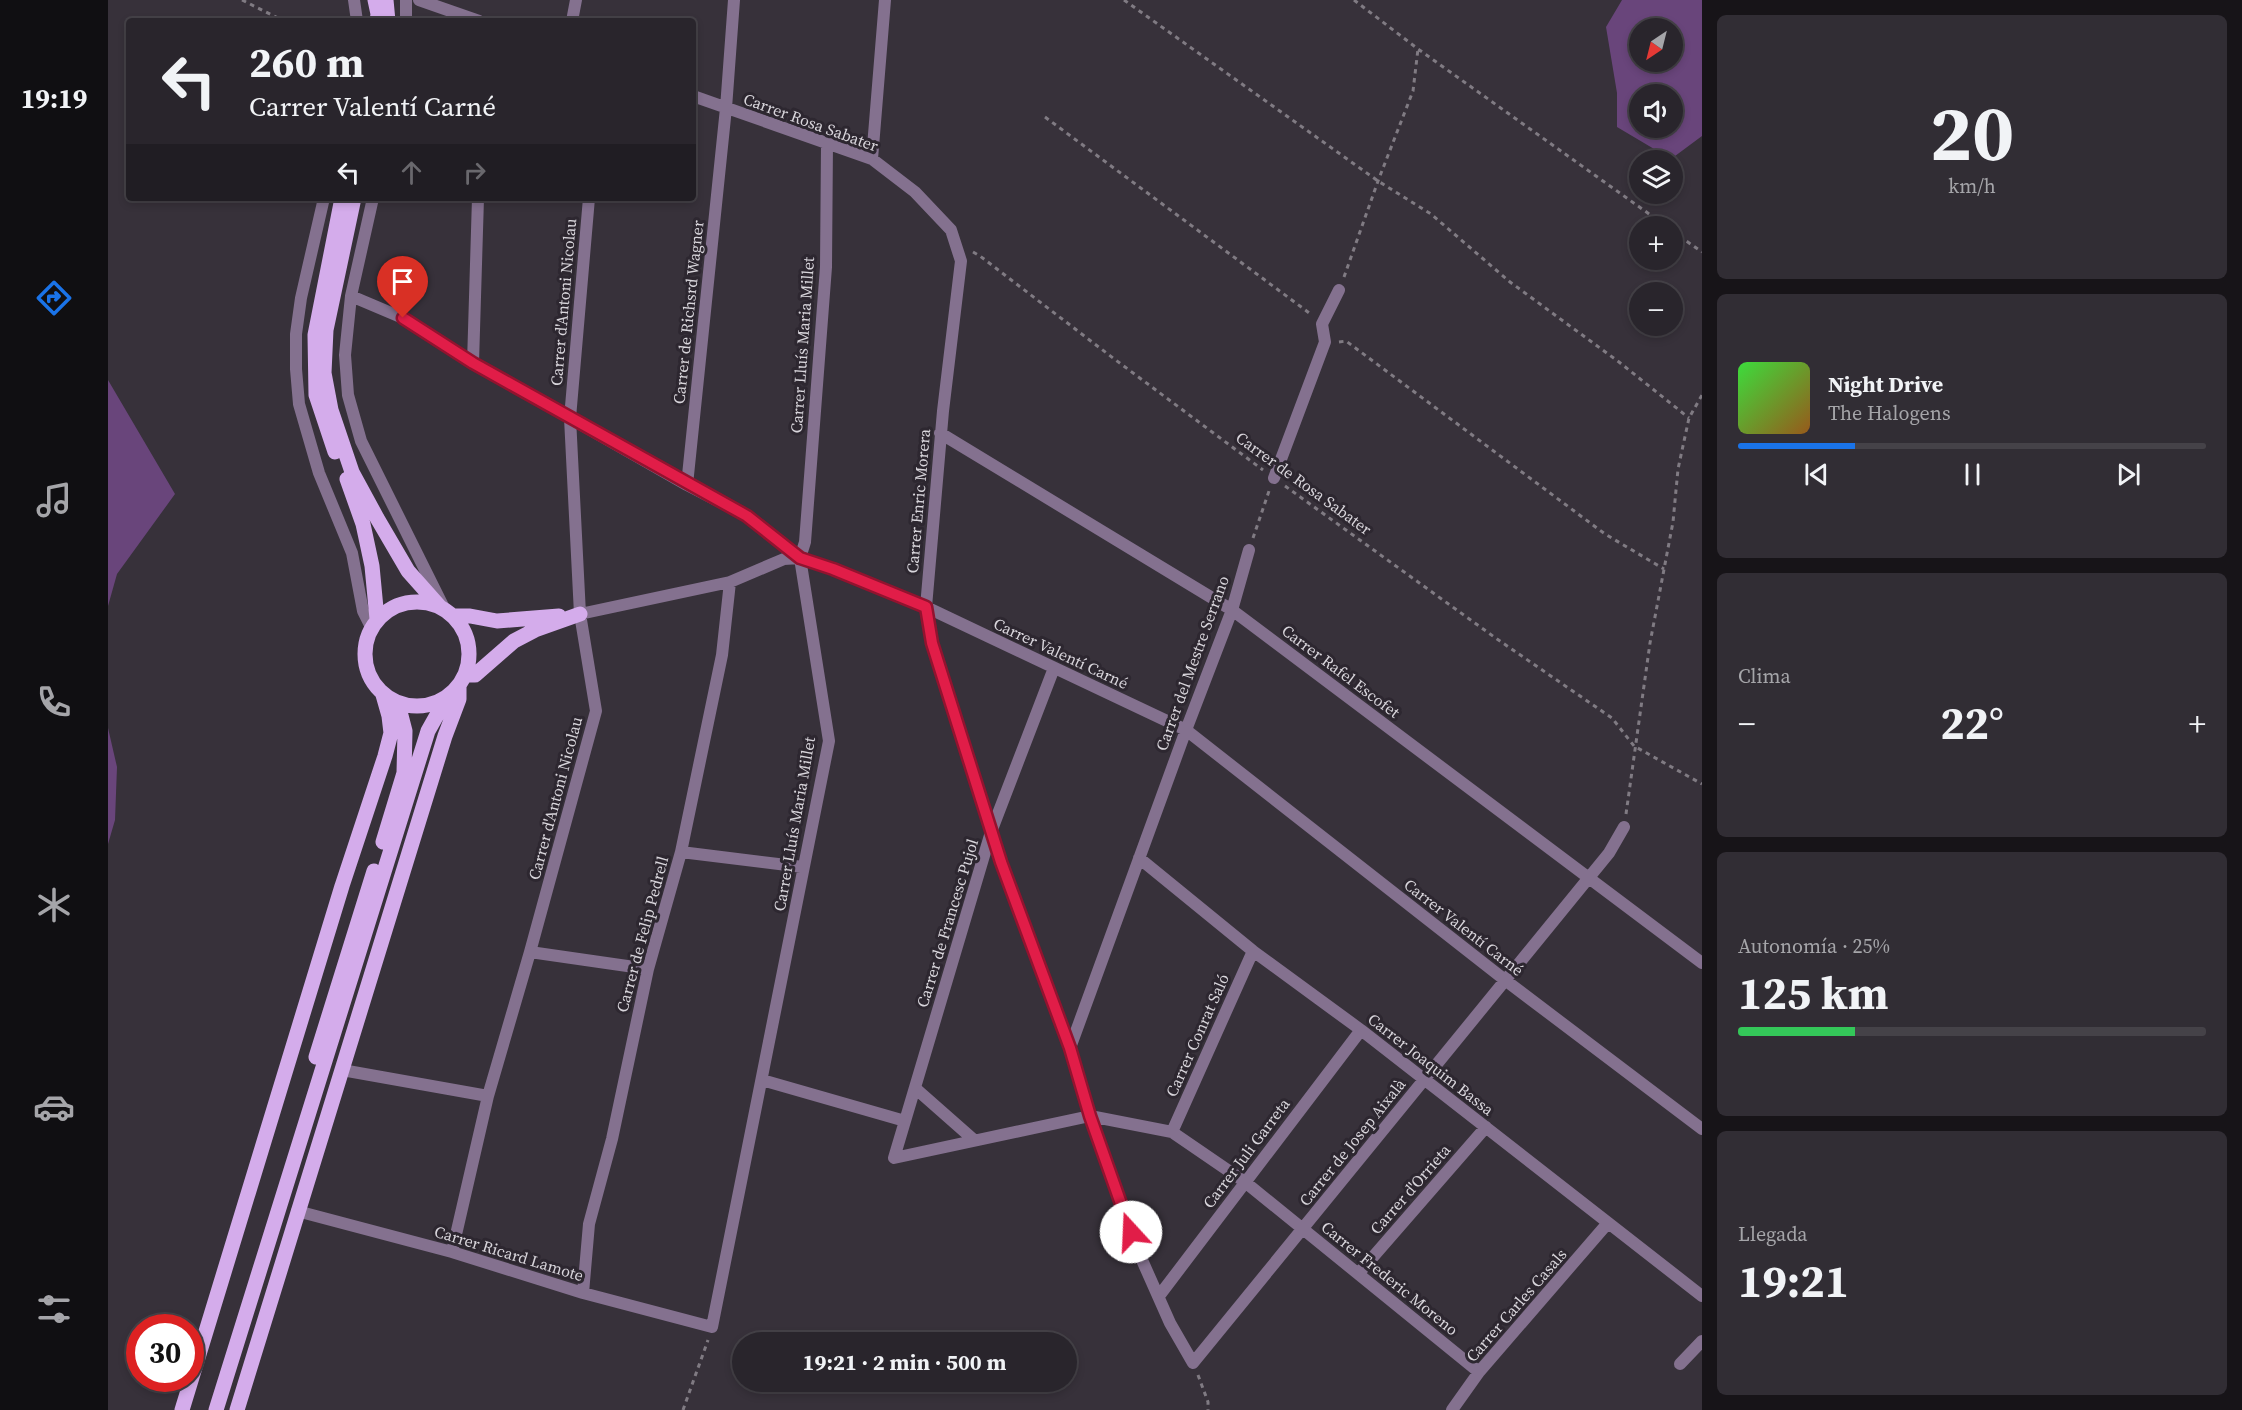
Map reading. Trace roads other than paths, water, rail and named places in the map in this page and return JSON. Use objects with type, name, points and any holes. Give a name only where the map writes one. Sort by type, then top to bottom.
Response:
[{"type":"main road","points":[[375,0],[377,18]]},
{"type":"main road","points":[[386,0],[388,18]]},
{"type":"main road","points":[[341,201],[315,335],[316,395],[325,427],[346,475],[363,524],[372,566],[374,623]]},
{"type":"main road","points":[[237,1410],[445,736],[459,699],[470,654],[465,633],[408,571],[377,518],[352,472],[330,410],[324,373],[326,330],[353,201]]},
{"type":"main road","points":[[446,699],[431,705],[414,707],[398,704],[383,695],[373,684],[366,670],[365,641],[374,623],[390,609],[406,603],[423,602],[446,611],[497,621],[580,614]]},
{"type":"main road","points":[[216,1410],[428,731],[446,699],[462,681],[475,675],[514,641],[535,630],[580,614]]},
{"type":"main road","points":[[182,1410],[342,886],[385,756],[391,733],[383,695]]},
{"type":"main road","points":[[208,1410],[404,773],[405,731],[398,704]]},
{"type":"street","points":[[354,0],[357,18]]},
{"type":"street","points":[[406,0],[406,18]]},
{"type":"street","points":[[419,0],[470,18]]},
{"type":"street","points":[[573,18],[576,0]]},
{"type":"street","name":"Carrer de Richsrd Wagner","points":[[687,484],[726,108],[734,0]]},
{"type":"street","points":[[872,159],[885,0]]},
{"type":"street","name":"Carrer Rosa Sabater","points":[[696,97],[872,159],[915,192],[951,230],[955,244]]},
{"type":"street","name":"Carrer Lluís Maria Millet","points":[[712,1327],[829,741],[800,558],[805,542],[826,267],[827,143]]},
{"type":"street","points":[[323,201],[297,325],[296,369],[299,404],[318,473],[352,553],[363,611],[374,623]]},
{"type":"street","points":[[373,201],[351,296],[345,355],[348,395],[361,441],[446,611]]},
{"type":"street","points":[[473,363],[478,201]]},
{"type":"street","name":"Carrer d'Antoni Nicolau","points":[[452,1252],[488,1096],[596,711],[580,614],[570,418],[589,201]]},
{"type":"street","name":"Carrer Enric Morera","points":[[955,244],[961,261],[940,433],[926,607],[932,643],[991,832],[1070,1048],[1090,1116],[1138,1251],[1170,1323],[1193,1363]]},
{"type":"street","points":[[1274,478],[1325,342],[1322,324],[1339,290]]},
{"type":"street","name":"Carrer Valentí Carné","points":[[351,296],[403,318],[473,363],[747,516],[800,558],[926,607],[1186,730],[1505,980],[1702,1129]]},
{"type":"street","name":"Carrer Rafel Escofet","points":[[940,433],[1232,610],[1702,963]]},
{"type":"street","name":"Carrer del Mestre Serrano","points":[[1070,1048],[1232,610],[1249,550]]},
{"type":"street","points":[[580,614],[730,582],[784,560],[800,558]]},
{"type":"street","name":"Carrer de Felip Pedrell","points":[[583,1293],[589,1224],[612,1139],[648,969],[681,852],[722,655],[730,582]]},
{"type":"street","name":"Carrer de Francesc Pujol","points":[[1054,668],[991,832],[894,1158],[1090,1116]]},
{"type":"street","name":"Carrer de Josep Aixalà","points":[[1193,1363],[1590,877],[1609,853],[1624,827]]},
{"type":"street","points":[[681,852],[803,867]]},
{"type":"street","name":"Carrer Joaquim Bassa","points":[[1139,858],[1253,951],[1425,1079],[1607,1224],[1702,1296]]},
{"type":"street","name":"Carrer Conrat Saló","points":[[1172,1131],[1253,951]]},
{"type":"street","points":[[530,952],[648,969]]},
{"type":"street","name":"Carrer Juli Garreta","points":[[1158,1296],[1361,1030]]},
{"type":"street","points":[[342,1070],[488,1096]]},
{"type":"street","points":[[762,1080],[905,1121]]},
{"type":"street","points":[[915,1088],[974,1140]]},
{"type":"street","name":"Carrer Frederic Moreno","points":[[1090,1116],[1172,1131],[1245,1182],[1479,1372]]},
{"type":"street","name":"Carrer d'Orrieta","points":[[1359,1273],[1486,1127]]},
{"type":"street","name":"Carrer Ricard Lamote","points":[[297,1211],[452,1252],[583,1293],[712,1327]]},
{"type":"street","name":"Carrer Carles Casals","points":[[1452,1410],[1479,1372],[1607,1224]]},
{"type":"street","points":[[1680,1364],[1702,1341]]}]
